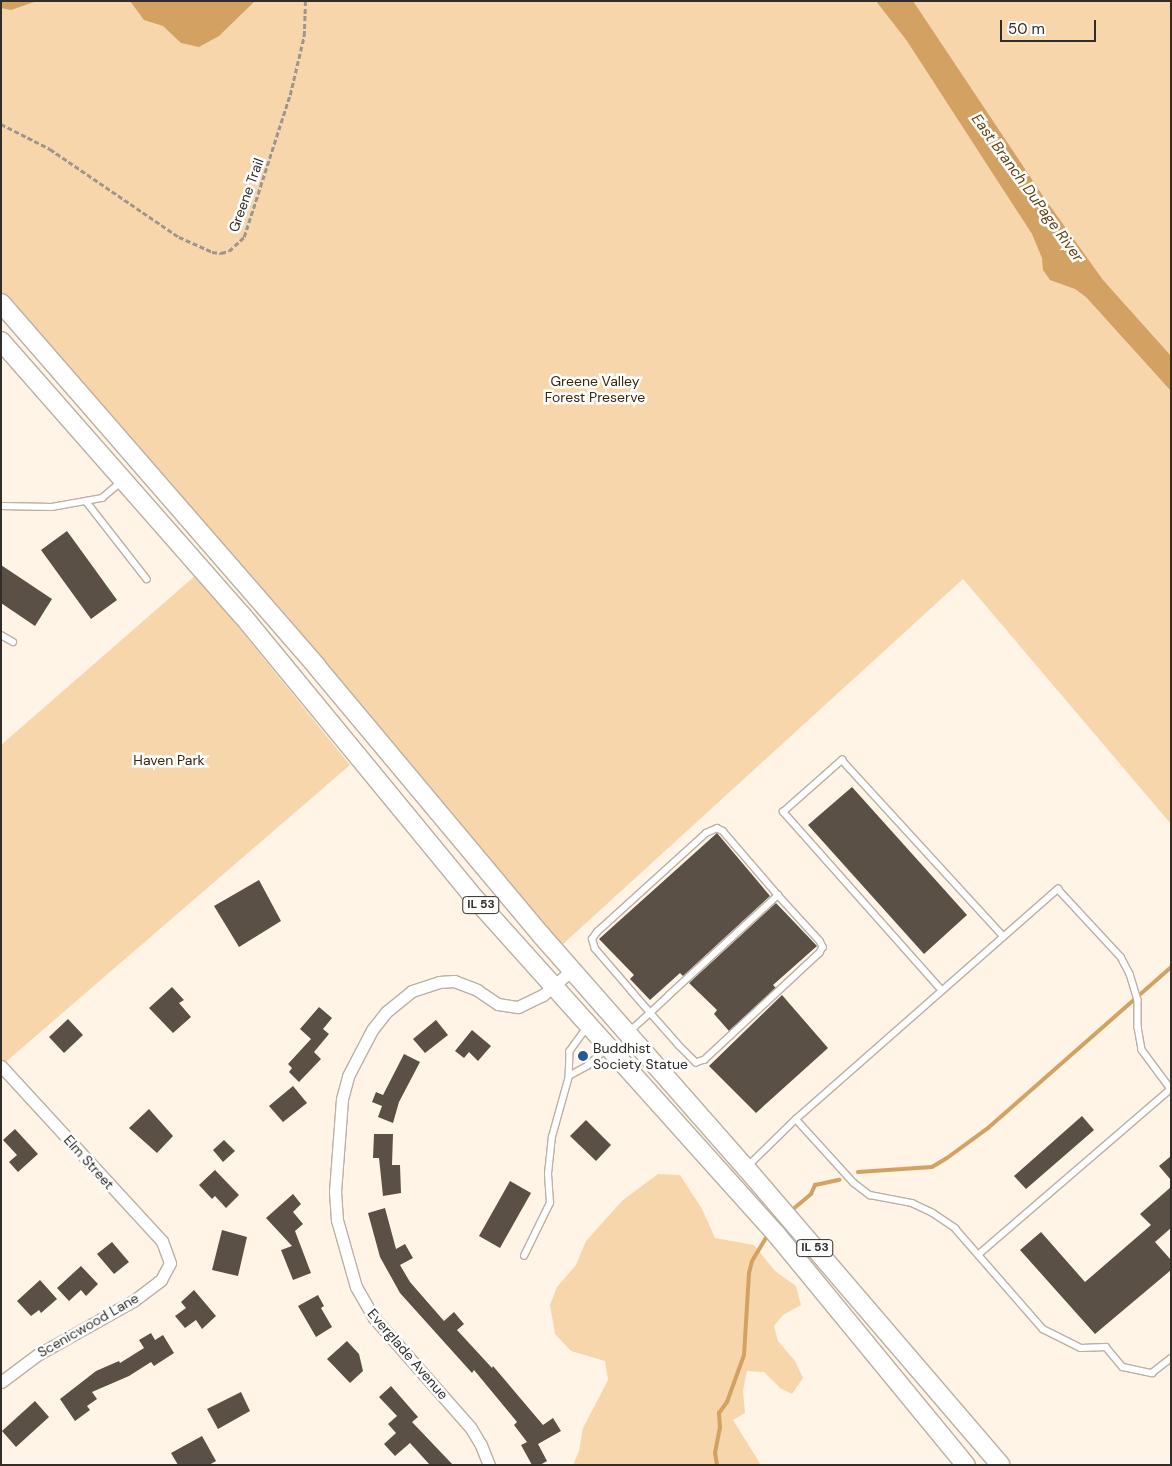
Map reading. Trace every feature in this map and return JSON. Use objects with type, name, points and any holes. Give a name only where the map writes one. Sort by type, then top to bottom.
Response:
[{"type":"main road","name":"IL 53","points":[[1,303],[317,667],[572,971],[629,1033],[1001,1465]]},
{"type":"main road","name":"IL 53","points":[[1,341],[242,615],[470,893],[607,1048],[776,1234],[966,1465]]},
{"type":"street","name":"Everglade Avenue","points":[[489,1465],[481,1445],[470,1427],[374,1318],[361,1299],[356,1287],[336,1220],[335,1192],[342,1099],[348,1076],[372,1030],[386,1012],[412,991],[439,982],[454,982],[477,990],[498,1004],[518,1007],[532,1002],[572,971]]},
{"type":"street","name":"Elm Street","points":[[1,1066],[162,1241],[170,1263]]},
{"type":"street","name":"Scenicwood Lane","points":[[1,1382],[37,1355],[133,1301],[161,1280],[170,1263]]},
{"type":"lane","points":[[1,506],[52,507],[102,498],[124,480]]},
{"type":"lane","points":[[86,501],[147,579]]},
{"type":"lane","points":[[1,635],[13,642]]},
{"type":"lane","points":[[941,990],[783,812],[835,766],[842,760],[1003,936]]},
{"type":"lane","points":[[717,828],[722,831],[778,895],[820,941],[823,947],[820,954],[701,1063],[691,1060],[595,948],[592,939],[706,833],[717,828]]},
{"type":"lane","points":[[746,1168],[796,1118],[1058,889],[1121,957],[1138,1000],[1138,1027],[1142,1050],[1171,1089],[979,1254]]},
{"type":"lane","points":[[629,1033],[778,895]]},
{"type":"lane","points":[[524,1256],[550,1203],[548,1174],[552,1137],[569,1076],[570,1051],[589,1026]]},
{"type":"lane","points":[[569,1076],[587,1066],[607,1048]]},
{"type":"lane","points":[[796,1118],[859,1187],[870,1195],[912,1203],[934,1213],[955,1228],[1043,1329],[1081,1348],[1106,1347],[1123,1367],[1152,1374],[1171,1358]]},
{"type":"path","name":"Greene Trail","points":[[1,124],[50,148],[179,236],[212,252],[221,253],[229,251],[244,237],[290,94],[304,36],[304,1]]},
{"type":"green space","name":"Greene Valley Forest Preserve","points":[[1,1],[1171,1],[1171,824],[963,579],[562,945],[1,299]]},
{"type":"green space","name":"Haven Park","points":[[196,575],[350,765],[1,1066],[1,745]]},
{"type":"green space","points":[[658,1174],[680,1175],[702,1209],[715,1238],[754,1245],[775,1271],[796,1286],[801,1305],[783,1315],[774,1326],[778,1341],[795,1361],[803,1378],[792,1394],[780,1388],[764,1372],[747,1371],[743,1391],[745,1413],[733,1420],[761,1465],[573,1465],[579,1451],[583,1428],[608,1380],[605,1361],[571,1351],[555,1334],[550,1305],[557,1287],[576,1265],[586,1241],[623,1200]]},
{"type":"water","points":[[1,1],[37,1],[11,10],[1,8]]},
{"type":"water","points":[[130,1],[255,1],[219,36],[199,47],[181,43],[163,26],[144,20]]},
{"type":"water","name":"East Branch DuPage River","points":[[876,1],[913,1],[1045,199],[1103,280],[1171,356],[1171,391],[1086,297],[1075,289],[1050,280],[1043,270],[1042,258],[1032,234],[907,41]]},
{"type":"building","points":[[67,531],[117,600],[91,619],[41,550]]},
{"type":"building","points":[[1,565],[52,599],[35,626],[1,603]]},
{"type":"building","points":[[852,787],[967,915],[924,954],[808,825]]},
{"type":"building","points":[[717,833],[770,896],[683,976],[680,973],[650,1000],[630,979],[634,975],[599,939]]},
{"type":"building","points":[[259,880],[281,921],[239,947],[214,906]]},
{"type":"building","points":[[776,903],[817,946],[773,985],[776,988],[729,1031],[714,1014],[717,1010],[689,983]]},
{"type":"building","points":[[172,987],[184,1000],[179,1003],[191,1017],[173,1033],[149,1008]]},
{"type":"building","points":[[782,995],[828,1048],[756,1113],[709,1066]]},
{"type":"building","points":[[319,1007],[332,1018],[323,1029],[329,1034],[314,1052],[321,1059],[299,1082],[289,1072],[292,1068],[288,1064],[311,1039],[300,1029]]},
{"type":"building","points":[[68,1019],[83,1035],[64,1053],[49,1037]]},
{"type":"building","points":[[436,1020],[448,1035],[425,1053],[413,1039]]},
{"type":"building","points":[[472,1030],[491,1046],[478,1061],[469,1052],[464,1058],[455,1051]]},
{"type":"building","points":[[404,1054],[420,1062],[399,1102],[393,1123],[378,1117],[382,1106],[372,1102],[376,1092],[383,1095]]},
{"type":"building","points":[[293,1086],[307,1103],[283,1122],[269,1106]]},
{"type":"building","points":[[149,1109],[173,1136],[157,1153],[129,1128]]},
{"type":"building","points":[[1082,1116],[1094,1130],[1026,1189],[1014,1176]]},
{"type":"building","points":[[586,1120],[611,1145],[596,1161],[570,1136]]},
{"type":"building","points":[[15,1129],[38,1154],[18,1172],[9,1162],[17,1155],[3,1140]]},
{"type":"building","points":[[374,1134],[393,1134],[392,1165],[400,1165],[401,1193],[383,1196],[379,1158],[373,1158]]},
{"type":"building","points":[[224,1140],[235,1151],[223,1162],[213,1150]]},
{"type":"building","points":[[1171,1156],[1171,1180],[1159,1166]]},
{"type":"building","points":[[215,1170],[239,1195],[226,1208],[215,1196],[212,1199],[199,1185]]},
{"type":"building","points":[[510,1181],[531,1193],[500,1248],[479,1236]]},
{"type":"building","points":[[1171,1187],[1171,1228],[1155,1242],[1171,1260],[1171,1270],[1095,1334],[1020,1250],[1041,1232],[1085,1282],[1151,1225],[1140,1214]]},
{"type":"building","points":[[293,1194],[301,1204],[293,1212],[303,1224],[295,1231],[311,1273],[293,1280],[281,1250],[292,1246],[266,1218]]},
{"type":"building","points":[[385,1208],[396,1249],[405,1244],[413,1258],[400,1265],[410,1282],[444,1321],[454,1312],[464,1324],[457,1330],[492,1368],[493,1366],[543,1425],[553,1418],[561,1431],[538,1444],[547,1461],[540,1465],[532,1465],[521,1445],[527,1442],[514,1425],[517,1422],[474,1370],[472,1373],[400,1293],[380,1257],[368,1213]]},
{"type":"building","points":[[222,1230],[247,1237],[238,1276],[212,1270]]},
{"type":"building","points":[[112,1242],[129,1262],[114,1274],[97,1254]]},
{"type":"building","points":[[81,1266],[98,1284],[86,1296],[81,1290],[69,1301],[57,1288]]},
{"type":"building","points":[[40,1280],[57,1299],[41,1313],[39,1310],[31,1316],[17,1301]]},
{"type":"building","points":[[194,1290],[216,1316],[202,1329],[196,1320],[185,1328],[175,1316],[186,1308],[181,1302]]},
{"type":"building","points":[[318,1295],[324,1306],[321,1308],[332,1327],[316,1337],[298,1306]]},
{"type":"building","points":[[151,1333],[155,1340],[163,1335],[174,1353],[154,1366],[151,1362],[129,1376],[92,1392],[97,1399],[87,1406],[90,1410],[75,1421],[60,1399],[96,1371],[119,1361],[120,1363],[144,1348],[139,1340]]},
{"type":"building","points":[[347,1341],[359,1354],[363,1371],[350,1383],[327,1359]]},
{"type":"building","points":[[391,1386],[418,1417],[412,1422],[453,1465],[430,1465],[410,1443],[395,1456],[384,1444],[396,1433],[388,1424],[397,1416],[379,1397]]},
{"type":"building","points":[[241,1392],[250,1411],[218,1429],[207,1409]]},
{"type":"building","points":[[35,1401],[49,1417],[16,1447],[2,1431]]},
{"type":"building","points":[[202,1436],[216,1461],[209,1465],[178,1465],[171,1453]]},
{"type":"waterway","points":[[858,1172],[932,1167],[947,1158],[988,1128],[1171,967]]},
{"type":"waterway","points":[[815,1185],[839,1180]]},
{"type":"waterway","points":[[792,1210],[811,1194],[815,1185]]},
{"type":"waterway","points":[[717,1465],[715,1453],[720,1428],[719,1413],[727,1402],[744,1355],[749,1273],[752,1261],[766,1238]]},
{"type":"place","name":"Buddhist Society Statue","points":[[583,1056]]}]
